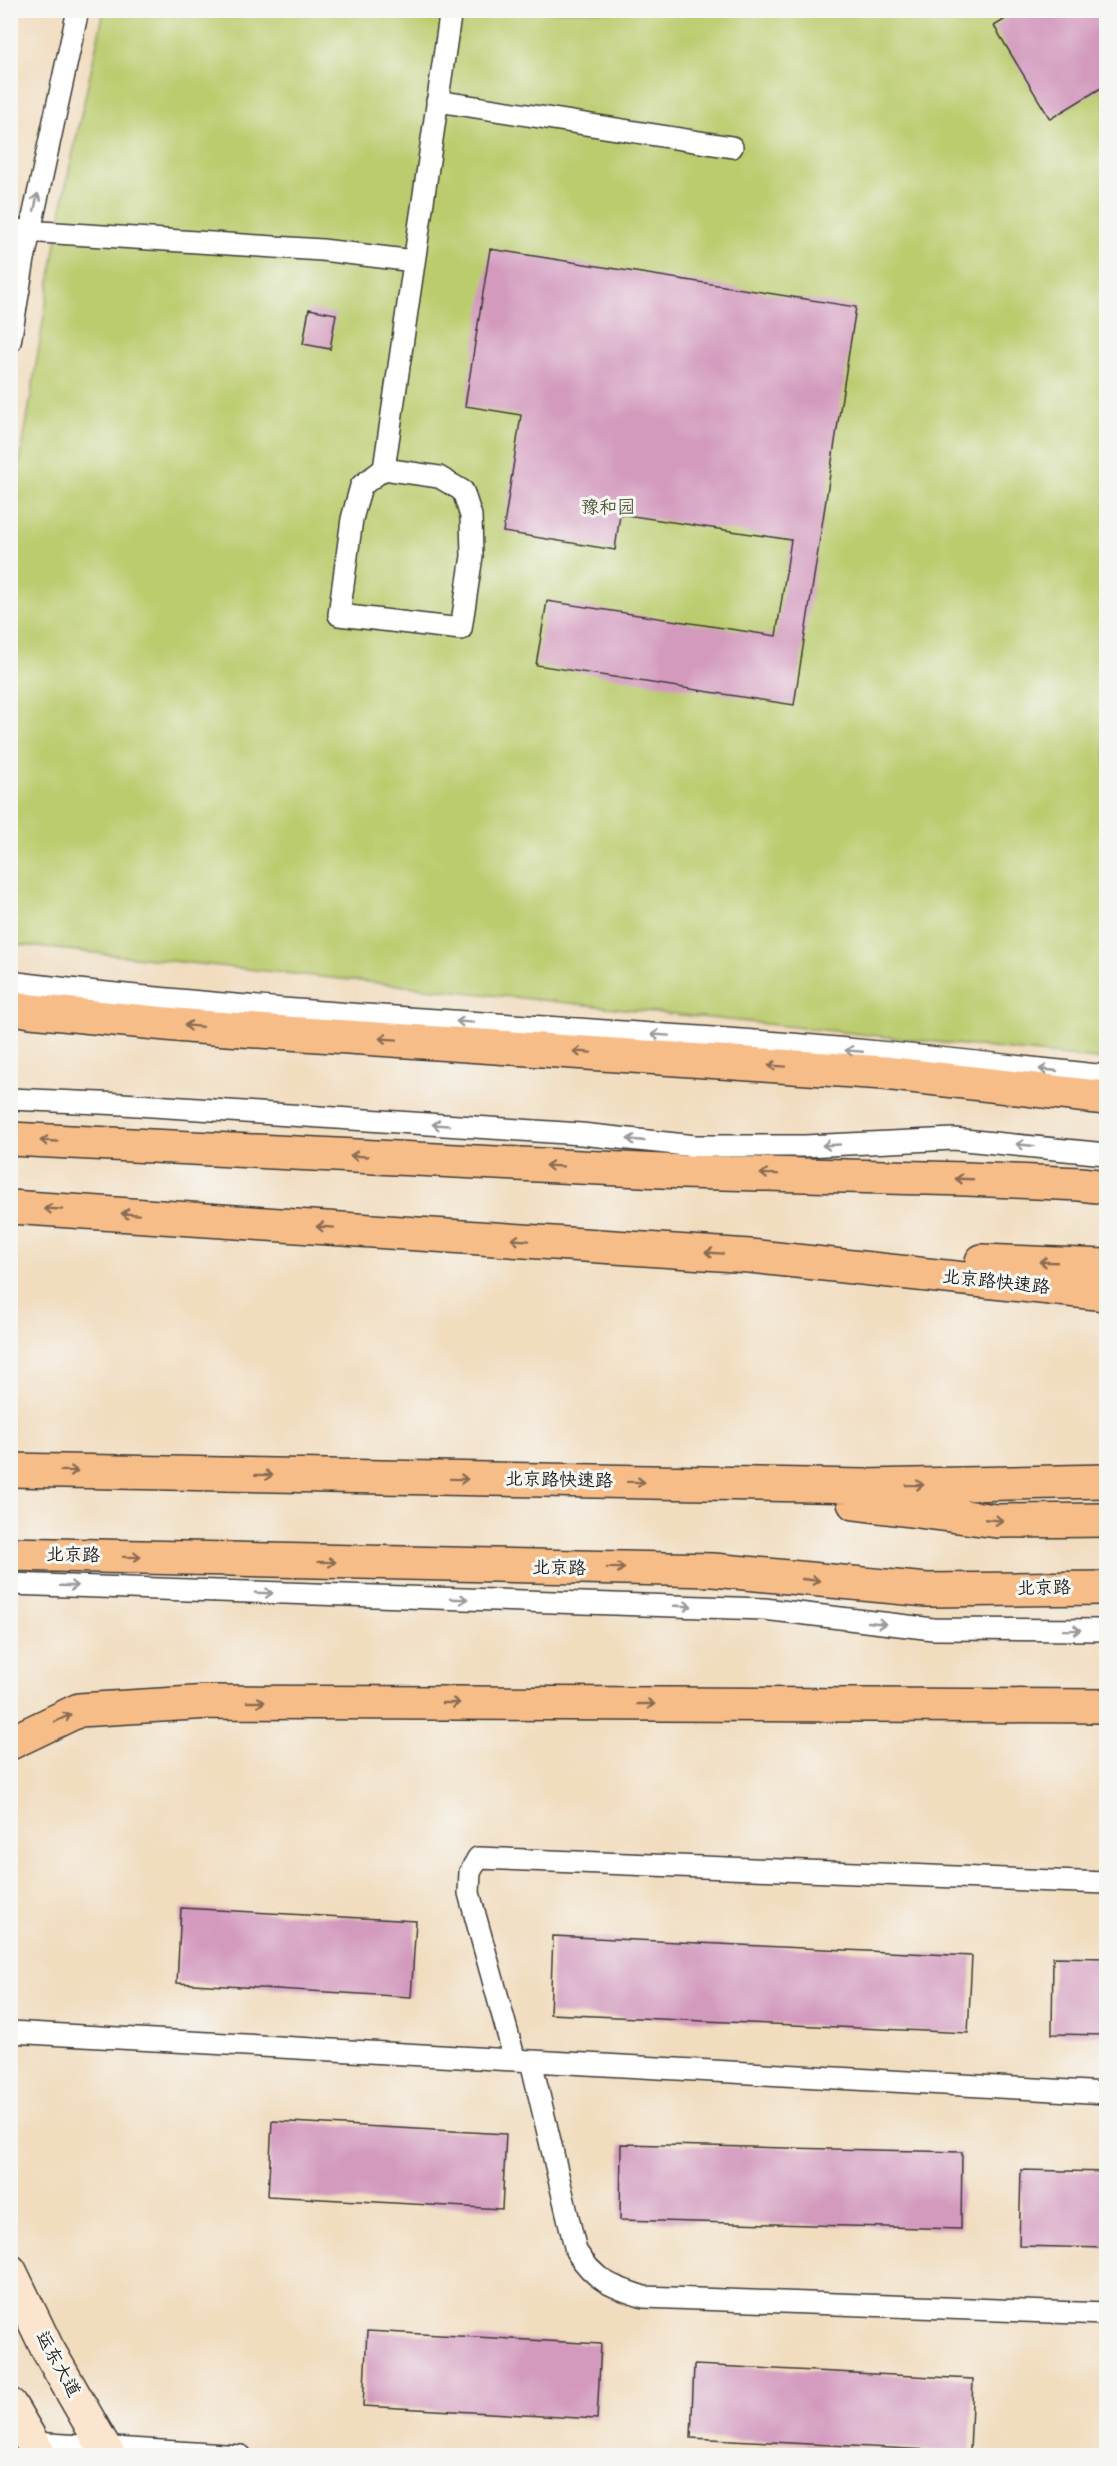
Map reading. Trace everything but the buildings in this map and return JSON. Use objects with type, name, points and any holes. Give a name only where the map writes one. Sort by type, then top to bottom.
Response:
[{"type":"main road","points":[[10,1007],[210,1028],[884,1073],[1107,1098]]},
{"type":"main road","points":[[10,1139],[682,1172],[967,1179],[1107,1187]]},
{"type":"main road","name":"北京路快速路","points":[[10,1207],[750,1256],[1107,1294]]},
{"type":"main road","points":[[750,1256],[1054,1262],[1107,1266]]},
{"type":"main road","name":"北京路快速路","points":[[10,1470],[864,1486],[1107,1481]]},
{"type":"main road","points":[[685,1483],[998,1521],[1107,1520]]},
{"type":"main road","name":"北京路","points":[[10,1554],[713,1570],[927,1590],[1107,1588]]},
{"type":"main road","points":[[10,1743],[79,1710],[210,1702],[1107,1706]]},
{"type":"main road","name":"运东大道","points":[[10,2271],[47,2348],[107,2451]]},
{"type":"main road","points":[[10,2405],[37,2449]]},
{"type":"lane","points":[[10,342],[20,231],[78,10]]},
{"type":"lane","points":[[384,469],[439,477],[463,491],[471,516],[472,556],[461,629],[339,615],[352,519],[361,486],[384,469],[450,16]]},
{"type":"lane","points":[[437,101],[732,147]]},
{"type":"lane","points":[[20,231],[322,250],[414,261]]},
{"type":"lane","points":[[10,980],[17,983],[150,999],[406,1019],[716,1038],[1107,1076]]},
{"type":"lane","points":[[10,1099],[122,1104],[581,1134],[695,1146],[805,1146],[954,1139],[1107,1154]]},
{"type":"lane","points":[[10,1584],[764,1609],[933,1629],[1107,1630]]},
{"type":"lane","points":[[1107,1882],[478,1857],[470,1872],[469,1893],[523,2061],[576,2251],[589,2271],[614,2288],[644,2297],[1107,2314]]},
{"type":"lane","points":[[10,2032],[1107,2093]]},
{"type":"lane","points":[[37,2449],[242,2456]]},
{"type":"green space","name":"豫和园","points":[[104,11],[1106,11],[1106,1060],[11,944],[11,517],[65,189]]}]
